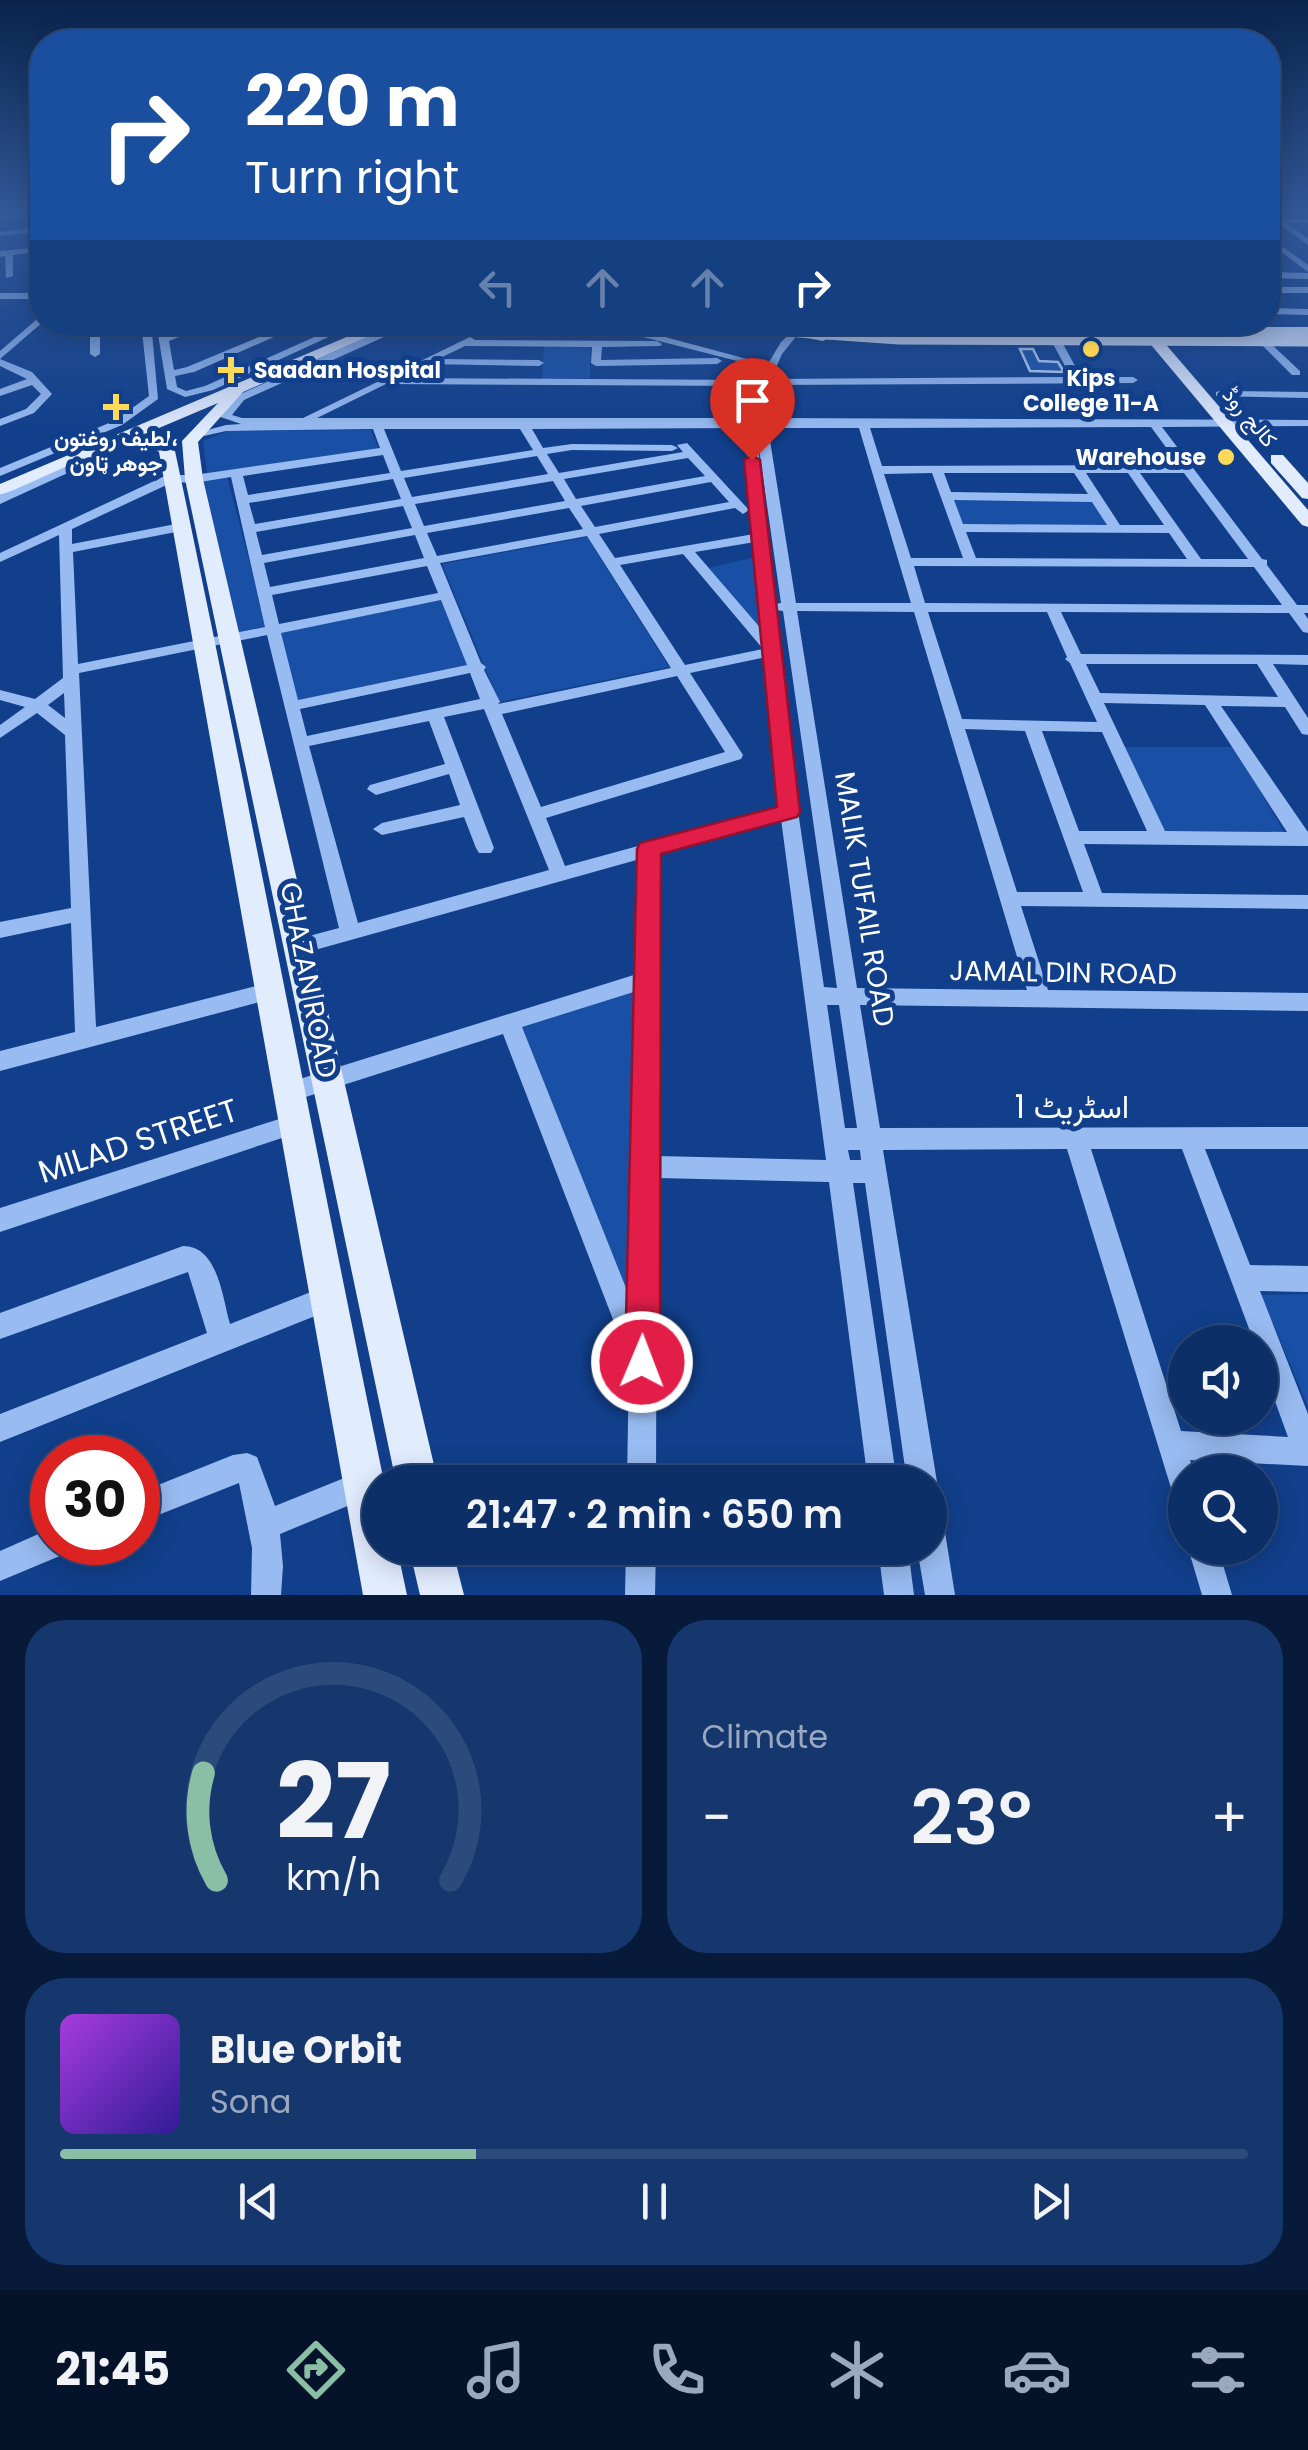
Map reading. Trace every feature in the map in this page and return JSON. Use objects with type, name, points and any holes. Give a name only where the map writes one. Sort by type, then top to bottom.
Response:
[{"type":"main road","points":[[1280,333],[1308,336]]},
{"type":"main road","points":[[0,475],[111,428],[220,400],[346,335]]},
{"type":"main road","points":[[0,490],[374,335]]},
{"type":"main road","points":[[865,335],[1308,336]]},
{"type":"main road","points":[[910,335],[995,335]]},
{"type":"main road","points":[[918,335],[922,336]]},
{"type":"main road","points":[[966,336],[1057,342],[1104,335]]},
{"type":"main road","name":"کالج روڈ","points":[[1143,335],[1225,423],[1308,521]]},
{"type":"main road","name":"کالج روڈ","points":[[1144,335],[1220,394],[1308,494]]},
{"type":"main road","points":[[1187,335],[1266,343],[1308,336]]},
{"type":"main road","points":[[1202,335],[1308,336]]},
{"type":"main road","points":[[195,434],[220,400]]},
{"type":"main road","name":"GHAZAN ROAD","points":[[195,434],[183,478],[181,527],[216,640],[297,946],[413,1465]]},
{"type":"main road","name":"GHAZAN ROAD","points":[[99,447],[160,443],[183,478],[216,640],[234,787],[268,992],[362,1474]]},
{"type":"main road","name":"GHAZAN ROAD","points":[[379,1565],[385,1595]]},
{"type":"main road","points":[[435,1565],[442,1595]]},
{"type":"street","points":[[0,293],[30,293]]},
{"type":"street","points":[[0,293],[30,295]]},
{"type":"street","points":[[1280,293],[1308,293]]},
{"type":"street","points":[[0,310],[22,296]]},
{"type":"street","points":[[1280,312],[1308,312]]},
{"type":"street","points":[[0,423],[43,401],[46,392],[35,380],[0,359],[30,331]]},
{"type":"street","points":[[95,335],[95,354]]},
{"type":"street","points":[[111,428],[156,394],[148,335]]},
{"type":"street","points":[[164,335],[174,392],[220,400],[240,398],[377,335]]},
{"type":"street","points":[[165,339],[176,335]]},
{"type":"street","points":[[170,374],[190,370],[273,335]]},
{"type":"street","points":[[220,400],[334,335]]},
{"type":"street","points":[[302,420],[478,335]]},
{"type":"street","points":[[593,335],[595,382]]},
{"type":"street","points":[[646,335],[734,360],[757,376]]},
{"type":"street","name":"MALIK TUFAIL ROAD","points":[[791,335],[757,376],[759,531],[780,607],[774,651],[789,812],[882,1465]]},
{"type":"street","points":[[463,343],[668,342]]},
{"type":"street","points":[[1057,342],[1078,380]]},
{"type":"street","points":[[1266,343],[1296,373]]},
{"type":"street","points":[[537,382],[540,344]]},
{"type":"street","points":[[596,363],[734,360]]},
{"type":"street","points":[[424,362],[539,363]]},
{"type":"street","points":[[0,370],[12,366]]},
{"type":"street","points":[[384,382],[595,382],[757,376],[1133,380]]},
{"type":"street","points":[[0,393],[35,380]]},
{"type":"street","points":[[1220,394],[1308,394]]},
{"type":"street","points":[[220,400],[241,421],[673,427],[755,424]]},
{"type":"street","points":[[195,434],[235,428],[526,424],[1141,420],[1154,424],[1308,423]]},
{"type":"street","points":[[526,424],[590,532],[735,755],[536,815]]},
{"type":"street","name":"MALIK TUFAIL ROAD","points":[[755,424],[780,607],[919,1465]]},
{"type":"street","points":[[863,424],[1040,999]]},
{"type":"street","points":[[1154,424],[1301,610],[1308,628]]},
{"type":"street","points":[[377,426],[559,873]]},
{"type":"street","points":[[610,563],[686,550],[759,531],[688,451],[673,427]]},
{"type":"street","points":[[0,500],[101,454],[104,450],[99,447]]},
{"type":"street","points":[[242,500],[572,447],[688,451]]},
{"type":"street","points":[[0,558],[183,478],[387,451]]},
{"type":"street","points":[[249,528],[688,451]]},
{"type":"street","points":[[876,470],[1190,470]]},
{"type":"street","points":[[937,470],[971,562]]},
{"type":"street","points":[[1132,470],[1197,563]]},
{"type":"street","points":[[1079,471],[1116,529]]},
{"type":"street","points":[[236,472],[300,743],[350,930]]},
{"type":"street","points":[[257,560],[713,478]]},
{"type":"street","points":[[947,496],[1096,498]]},
{"type":"street","points":[[264,592],[738,504]]},
{"type":"street","points":[[66,549],[181,527]]},
{"type":"street","points":[[65,528],[86,1040]]},
{"type":"street","points":[[958,528],[1174,529]]},
{"type":"street","points":[[300,743],[774,651],[686,550]]},
{"type":"street","points":[[904,562],[1262,564]]},
{"type":"street","points":[[0,732],[71,675],[216,640],[448,594]]},
{"type":"street","points":[[780,607],[1301,610]]},
{"type":"street","points":[[1052,610],[1159,838]]},
{"type":"street","points":[[1074,659],[1308,660]]},
{"type":"street","points":[[1262,660],[1308,730]]},
{"type":"street","points":[[291,706],[478,667]]},
{"type":"street","points":[[0,695],[37,705],[72,732]]},
{"type":"street","points":[[1093,698],[1289,702]]},
{"type":"street","points":[[1210,701],[1304,839]]},
{"type":"street","points":[[435,714],[485,848]]},
{"type":"street","points":[[955,724],[1107,727]]},
{"type":"street","points":[[1032,726],[1095,900]]},
{"type":"street","points":[[376,789],[455,768]]},
{"type":"street","points":[[382,829],[470,809]]},
{"type":"street","points":[[297,946],[789,812]]},
{"type":"street","points":[[1072,837],[1304,839]]},
{"type":"street","points":[[641,1465],[649,849]]},
{"type":"street","points":[[1009,899],[1308,902]]},
{"type":"street","points":[[0,930],[80,914]]},
{"type":"street","points":[[290,1092],[647,980]]},
{"type":"street","points":[[0,1061],[268,992]]},
{"type":"street","name":"JAMAL DIN ROAD","points":[[817,996],[1306,1007]]},
{"type":"street","points":[[509,1021],[642,1362]]},
{"type":"street","name":"MILAD STREET","points":[[0,1220],[295,1124]]},
{"type":"street","name":"اسٹریٹ 1","points":[[836,1139],[1308,1138]]},
{"type":"street","points":[[1171,1446],[1308,1452],[1246,1278],[1190,1139]]},
{"type":"street","points":[[1076,1140],[1174,1455]]},
{"type":"street","points":[[645,1168],[874,1172]]},
{"type":"street","points":[[0,1326],[184,1259],[194,1260],[222,1340]]},
{"type":"street","points":[[1246,1278],[1308,1279]]},
{"type":"street","points":[[0,1428],[326,1299]]},
{"type":"street","points":[[160,1499],[232,1468],[247,1467],[253,1477],[262,1526],[266,1595]]},
{"type":"street","points":[[262,1526],[362,1485]]},
{"type":"street","points":[[0,1566],[30,1553]]},
{"type":"street","points":[[640,1595],[641,1565]]},
{"type":"street","points":[[895,1565],[899,1595]]},
{"type":"street","points":[[935,1565],[940,1595]]},
{"type":"street","points":[[1207,1565],[1217,1595]]},
{"type":"shaded area","points":[[590,345],[590,378],[542,379],[544,346]]},
{"type":"shaded area","points":[[371,430],[379,450],[207,473],[203,441],[228,431]]},
{"type":"shaded area","points":[[227,476],[266,626],[235,634],[213,566],[204,480]]},
{"type":"shaded area","points":[[952,499],[1093,500],[1107,526],[964,526]]},
{"type":"shaded area","points":[[587,537],[669,667],[499,702],[442,564]]},
{"type":"shaded area","points":[[755,557],[767,637],[709,568]]},
{"type":"shaded area","points":[[442,600],[471,664],[294,701],[278,631]]},
{"type":"shaded area","points":[[1122,747],[1235,747],[1284,832],[1161,831]]},
{"type":"shaded area","points":[[635,992],[633,1313],[519,1027]]},
{"type":"shaded area","points":[[1308,1294],[1308,1407],[1278,1336],[1278,1325],[1274,1325],[1261,1295]]},
{"type":"building","points":[[1020,349],[1033,349],[1039,361],[1058,362],[1064,372],[1030,371]]},
{"type":"place","name":"Kips College 11-A","points":[[1091,349]]},
{"type":"place","name":"Saadan Hospital","points":[[231,370]]},
{"type":"place","name":"لطیف روغتون، جوهر ټاون","points":[[116,407]]},
{"type":"place","name":"Warehouse","points":[[1226,457]]},
{"type":"route","points":[[642,1362],[649,849],[789,812],[752,460]]}]
